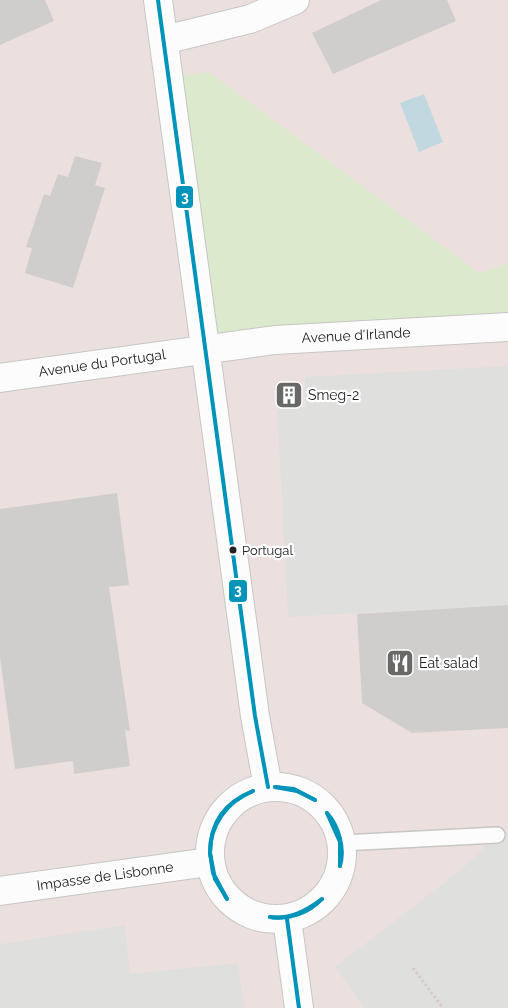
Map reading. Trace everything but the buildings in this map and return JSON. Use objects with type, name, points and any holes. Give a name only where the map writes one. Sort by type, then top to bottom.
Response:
[{"type":"street","points":[[158,0],[255,716],[268,787]]},
{"type":"street","points":[[164,40],[250,19],[295,0]]},
{"type":"street","name":"Avenue d'Irlande","points":[[205,348],[274,340],[508,327]]},
{"type":"street","name":"Avenue du Portugal","points":[[0,378],[205,348]]},
{"type":"street","points":[[268,787],[288,787],[308,794],[324,806],[336,823],[342,843],[340,870],[336,883],[323,900],[307,912],[287,919],[265,919],[245,912],[228,899],[220,888],[209,862],[210,841],[217,821],[230,804],[247,793],[268,787]]},
{"type":"street","name":"Impasse de Lisbonne","points":[[0,891],[209,862]]},
{"type":"street","points":[[287,919],[299,1008]]},
{"type":"lane","points":[[342,843],[497,836]]},
{"type":"path","points":[[413,968],[443,1008]]},
{"type":"shaded area","points":[[0,0],[508,0],[508,1008],[0,1008]]},
{"type":"shaded area","points":[[508,366],[508,605],[288,617],[277,409],[306,407],[305,377]]},
{"type":"shaded area","points":[[497,835],[508,835],[508,1008],[365,1008],[335,967],[461,870]]},
{"type":"shaded area","points":[[125,925],[130,974],[238,963],[244,1008],[0,1008],[0,944]]},
{"type":"green space","points":[[208,72],[479,273],[508,264],[508,327],[205,348],[169,78]]},
{"type":"water","points":[[424,94],[443,142],[419,152],[400,103]]},
{"type":"transit line","name":"3","points":[[158,0],[255,716],[268,787]]},
{"type":"transit line","name":"3","points":[[275,787],[297,791],[315,800]]},
{"type":"transit line","name":"3","points":[[275,787],[294,789],[315,800]]},
{"type":"transit line","name":"3","points":[[210,853],[213,832],[221,815],[234,801],[253,791]]},
{"type":"transit line","name":"3","points":[[210,853],[213,833],[222,815],[235,801],[253,791]]},
{"type":"transit line","name":"3","points":[[327,813],[335,824],[340,838],[342,852],[340,866]]},
{"type":"transit line","name":"3","points":[[327,813],[340,842],[340,866]]},
{"type":"transit line","name":"3","points":[[210,853],[213,873],[227,899]]},
{"type":"transit line","name":"3","points":[[210,853],[215,879],[227,899]]},
{"type":"transit line","name":"3","points":[[270,917],[291,916],[322,899]]},
{"type":"transit line","name":"3","points":[[270,917],[277,918],[305,912],[322,899]]},
{"type":"transit line","name":"3","points":[[287,919],[299,1008]]},
{"type":"place","name":"Smeg-2","points":[[289,395]]},
{"type":"place","name":"Portugal","points":[[233,550]]},
{"type":"place","name":"Eat salad","points":[[400,663]]}]
